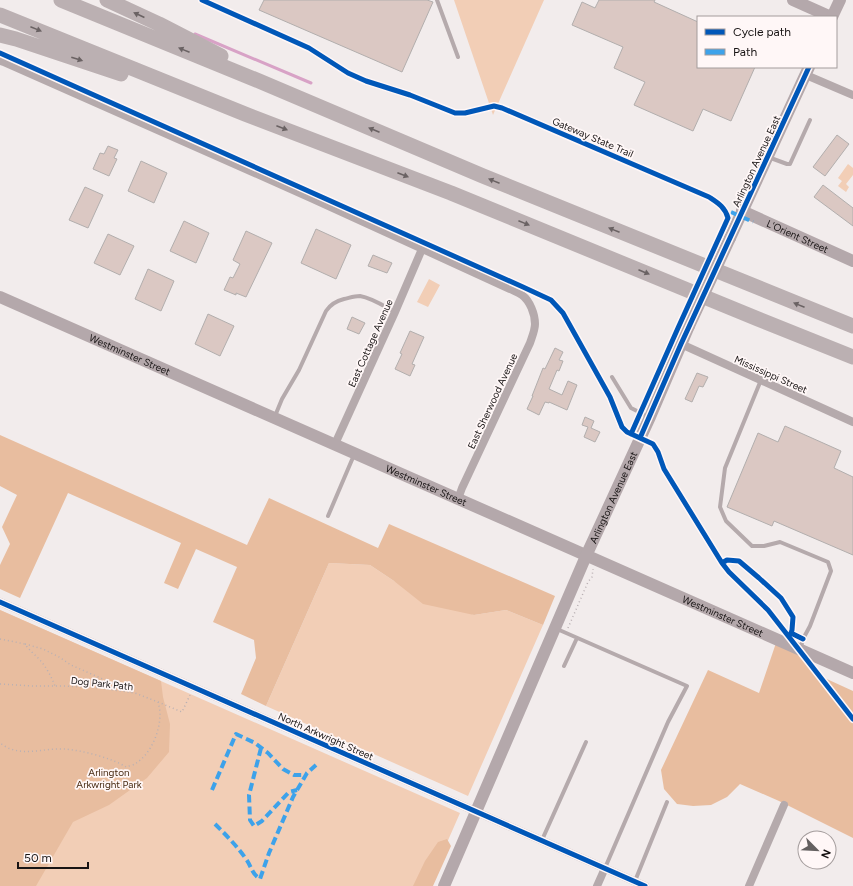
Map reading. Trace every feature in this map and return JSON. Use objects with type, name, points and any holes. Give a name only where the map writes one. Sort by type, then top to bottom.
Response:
[{"type":"highway","points":[[61,0],[259,81],[483,176],[853,326]]},
{"type":"highway","points":[[108,0],[222,56],[259,81]]},
{"type":"highway","points":[[0,15],[245,114],[451,193],[853,357]]},
{"type":"highway","points":[[0,35],[105,68],[203,104],[245,114]]},
{"type":"street","points":[[793,0],[830,16]]},
{"type":"street","points":[[832,16],[840,0]]},
{"type":"street","points":[[0,61],[311,198],[422,249]]},
{"type":"street","points":[[807,71],[853,95]]},
{"type":"street","name":"Arlington Avenue East","points":[[444,886],[586,556],[650,417],[689,326],[807,71]]},
{"type":"street","name":"L'Orient Street","points":[[742,211],[853,261]]},
{"type":"street","name":"East Sherwood Avenue","points":[[422,249],[520,293],[532,309],[535,319],[530,343],[458,499]]},
{"type":"street","name":"East Cottage Avenue","points":[[334,444],[395,312],[422,249]]},
{"type":"street","name":"Westminster Street","points":[[0,297],[853,673]]},
{"type":"street","name":"Mississippi Street","points":[[681,344],[853,422]]},
{"type":"street","name":"North Arkwright Street","points":[[0,602],[645,886]]},
{"type":"street","points":[[749,886],[784,806]]},
{"type":"street","points":[[597,886],[605,868]]},
{"type":"lane","points":[[437,0],[458,57]]},
{"type":"lane","points":[[768,156],[790,164],[810,120]]},
{"type":"lane","points":[[274,418],[282,399],[308,352],[328,308],[332,304],[354,296],[359,296],[370,299],[395,312]]},
{"type":"lane","points":[[612,377],[631,408],[650,417]]},
{"type":"lane","points":[[761,380],[725,468],[720,507],[726,521],[752,546],[764,546],[780,542],[828,562],[831,571],[810,626],[803,639],[800,650]]},
{"type":"lane","points":[[328,516],[355,454]]},
{"type":"lane","points":[[555,628],[687,686],[668,722],[605,868]]},
{"type":"lane","points":[[564,666],[577,638]]},
{"type":"lane","points":[[542,841],[586,742]]},
{"type":"lane","points":[[635,882],[667,802]]},
{"type":"path","points":[[566,633],[588,582],[592,577],[593,569]]},
{"type":"path","points":[[0,639],[43,649],[71,665],[135,693]]},
{"type":"path","points":[[25,644],[45,667],[55,686]]},
{"type":"path","points":[[0,743],[10,749],[27,752],[63,749],[78,751],[107,759],[126,767],[135,764],[147,753],[155,739],[158,730],[160,713],[158,702]]},
{"type":"green space","points":[[454,0],[544,0],[493,115]]},
{"type":"green space","points":[[848,164],[853,168],[853,175],[846,184],[849,187],[846,192],[838,186],[842,181],[838,178]]},
{"type":"green space","points":[[429,279],[440,285],[428,307],[417,302]]},
{"type":"green space","points":[[0,435],[247,545],[269,498],[378,548],[389,524],[555,596],[543,625],[506,610],[474,615],[423,604],[394,581],[370,565],[329,563],[266,706],[241,694],[256,658],[254,640],[213,622],[237,567],[196,549],[178,589],[164,583],[181,543],[68,493],[20,598],[0,589],[0,565],[10,544],[2,527],[17,495],[0,486]]},
{"type":"green space","points":[[329,563],[370,565],[394,581],[474,615],[506,610],[543,625],[468,796],[266,706]]},
{"type":"green space","name":"Arlington Arkwright Park","points":[[0,610],[460,813],[428,886],[0,886]]},
{"type":"green space","points":[[0,610],[161,681],[163,697],[170,724],[169,752],[147,778],[109,805],[73,822],[36,886],[0,886]]},
{"type":"green space","points":[[777,640],[793,647],[818,675],[853,691],[853,838],[779,801],[740,784],[727,797],[711,805],[693,806],[677,804],[664,789],[661,770],[708,670],[759,693]]},
{"type":"green space","points":[[447,839],[451,846],[433,886],[413,886],[425,861],[438,842]]},
{"type":"building","points":[[264,0],[427,0],[433,2],[402,72],[259,10]]},
{"type":"building","points":[[599,0],[655,0],[654,2],[697,22],[697,68],[755,68],[731,121],[703,109],[693,131],[634,105],[645,82],[614,68],[623,47],[572,25],[582,2],[595,8]]},
{"type":"building","points":[[837,135],[849,144],[825,176],[813,167]]},
{"type":"building","points":[[108,146],[118,150],[114,158],[117,159],[109,176],[93,169],[100,153],[104,154]]},
{"type":"building","points":[[141,161],[167,173],[154,203],[128,191]]},
{"type":"building","points":[[823,185],[853,208],[853,226],[814,197]]},
{"type":"building","points":[[85,187],[103,195],[88,228],[69,220]]},
{"type":"building","points":[[184,221],[209,233],[196,263],[170,251]]},
{"type":"building","points":[[316,229],[351,245],[336,279],[301,263]]},
{"type":"building","points":[[246,231],[272,243],[246,297],[224,290],[230,277],[233,278],[240,264],[233,260]]},
{"type":"building","points":[[108,234],[134,246],[120,275],[94,263]]},
{"type":"building","points":[[373,255],[392,263],[387,273],[368,266]]},
{"type":"building","points":[[148,269],[174,281],[161,311],[135,299]]},
{"type":"building","points":[[208,314],[234,326],[220,356],[195,344]]},
{"type":"building","points":[[352,317],[365,323],[359,334],[347,329]]},
{"type":"building","points":[[410,331],[424,337],[412,364],[415,365],[410,376],[395,369],[402,354],[400,353]]},
{"type":"building","points":[[555,348],[563,352],[559,360],[563,361],[559,371],[557,370],[549,389],[562,395],[568,381],[577,385],[567,410],[549,402],[545,402],[539,415],[527,409],[543,368],[545,369]]},
{"type":"building","points":[[697,373],[708,377],[703,387],[699,386],[692,402],[685,399]]},
{"type":"building","points":[[585,417],[594,421],[591,428],[600,432],[595,442],[584,437],[588,427],[582,425]]},
{"type":"building","points":[[785,426],[841,451],[834,468],[853,477],[853,555],[774,521],[772,526],[727,507],[758,433],[778,442]]},
{"type":"waterway","points":[[195,34],[311,83]]},
{"type":"marked path","points":[[731,212],[753,222]]},
{"type":"marked path","points":[[212,790],[236,734],[255,743],[268,753],[283,769],[294,775],[305,775]]},
{"type":"marked path","points":[[261,748],[249,795],[250,820],[254,826],[262,821],[289,792],[297,790]]},
{"type":"marked path","points":[[215,824],[239,850],[252,870],[260,879],[269,853],[293,797],[307,773],[316,765]]},
{"type":"cycle path","name":"Gateway State Trail","points":[[202,0],[309,48],[348,73],[366,81],[410,95],[455,113],[465,113],[494,106],[502,108],[709,197],[721,206],[728,218],[631,434]]},
{"type":"cycle path","points":[[0,53],[551,300],[563,313],[610,397],[622,427],[627,432],[653,444],[658,452],[664,469],[722,563],[729,572],[768,610],[853,719]]},
{"type":"cycle path","points":[[640,438],[681,344],[809,68]]},
{"type":"cycle path","points":[[722,563],[727,560],[739,561],[781,598],[793,617],[791,633],[803,639]]},
{"type":"cycle path","points":[[0,602],[645,886]]}]
